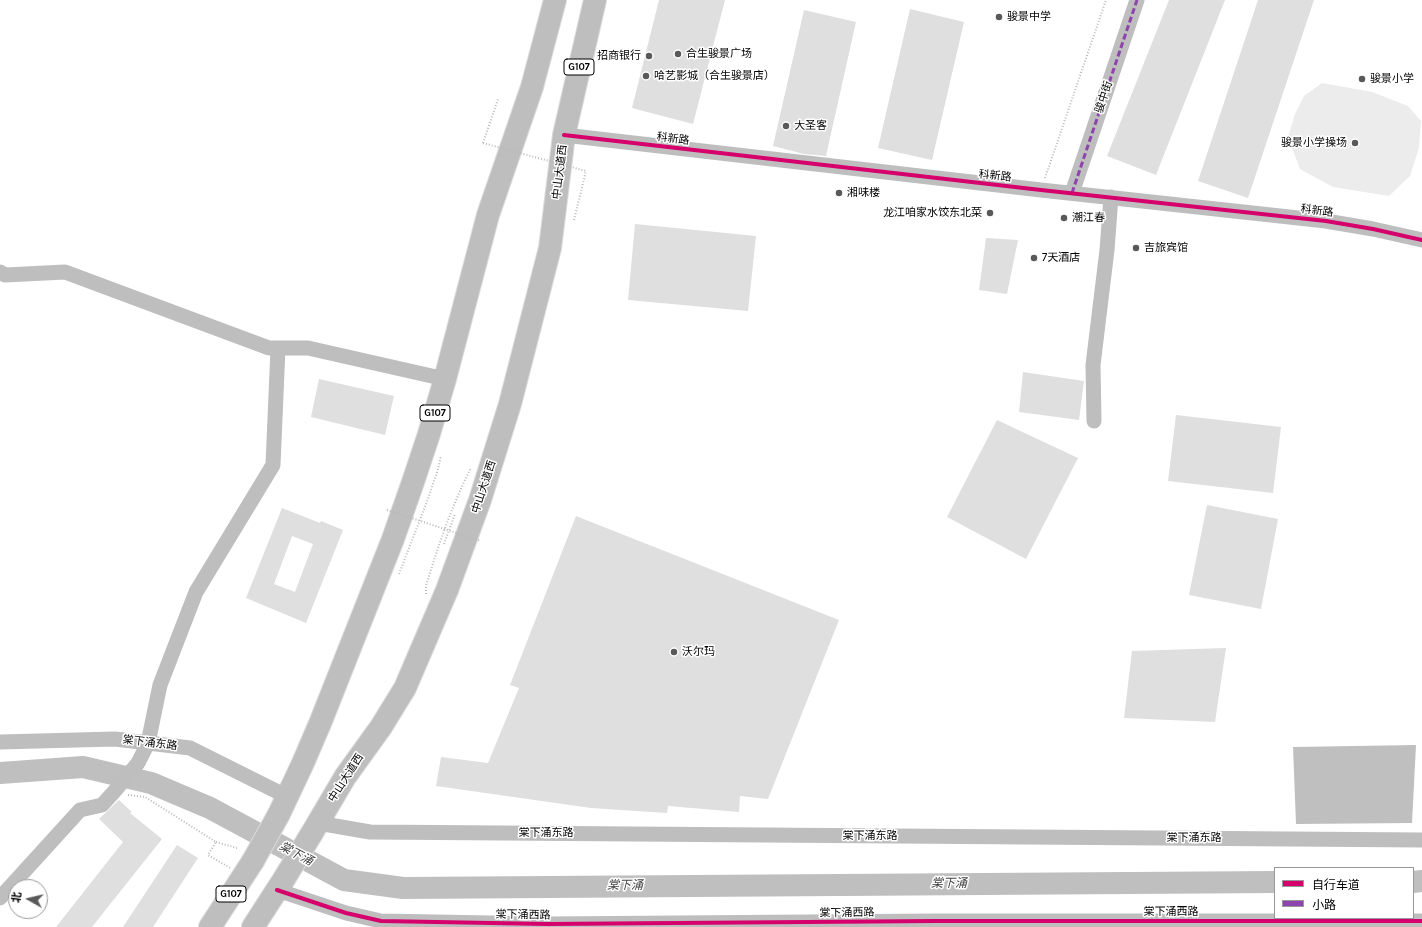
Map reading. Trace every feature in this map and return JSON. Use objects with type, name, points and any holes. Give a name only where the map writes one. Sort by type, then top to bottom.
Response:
[{"type":"highway","name":"G107","points":[[210,927],[244,862],[284,805],[321,721],[393,539],[429,434],[488,215],[532,87],[555,0]]},
{"type":"highway","name":"中山大道西","points":[[253,927],[345,777],[388,717],[405,688],[447,590],[478,507],[510,404],[550,248],[564,135],[595,0]]},
{"type":"street","name":"骏中街","points":[[1072,193],[1137,0]]},
{"type":"street","name":"科新路","points":[[564,135],[1326,221],[1373,229],[1422,240]]},
{"type":"street","points":[[1094,421],[1093,365],[1107,250],[1111,197]]},
{"type":"street","points":[[0,272],[5,275],[65,272],[269,348],[308,348],[445,379]]},
{"type":"street","points":[[0,898],[80,810],[102,805],[138,763],[148,743],[160,685],[196,592],[273,465],[278,348]]},
{"type":"street","name":"棠下涌东路","points":[[0,742],[115,739],[190,748],[284,805]]},
{"type":"street","name":"棠下涌东路","points":[[315,828],[370,832],[1422,840]]},
{"type":"street","name":"棠下涌西路","points":[[280,885],[346,914],[381,921],[546,924],[911,924],[1422,921]]},
{"type":"path","points":[[1041,190],[1106,0]]},
{"type":"path","points":[[498,99],[483,143],[586,171],[574,220]]},
{"type":"path","points":[[398,576],[428,499],[438,469],[441,454]]},
{"type":"path","points":[[426,601],[426,586],[431,570],[453,508],[471,468]]},
{"type":"path","points":[[388,510],[481,541]]},
{"type":"path","points":[[116,790],[145,797],[216,842],[244,862]]},
{"type":"path","points":[[216,842],[208,855],[244,862]]},
{"type":"shaded area","name":"骏景小学操场","points":[[1322,83],[1372,92],[1408,106],[1421,121],[1419,148],[1410,176],[1389,196],[1333,187],[1300,169],[1288,137],[1295,114],[1304,96]]},
{"type":"shaded area","points":[[1416,745],[1412,823],[1296,824],[1293,747]]},
{"type":"building","name":"合生骏景广场","points":[[659,0],[725,0],[693,124],[632,108]]},
{"type":"building","points":[[1169,0],[1225,0],[1156,175],[1107,156]]},
{"type":"building","points":[[1258,0],[1314,0],[1248,198],[1198,181]]},
{"type":"building","points":[[910,9],[964,22],[932,160],[878,148]]},
{"type":"building","points":[[804,10],[856,22],[826,156],[804,154],[773,146]]},
{"type":"building","points":[[635,224],[756,236],[748,311],[628,300]]},
{"type":"building","points":[[986,238],[1018,240],[1007,294],[979,290]]},
{"type":"building","points":[[1023,372],[1084,381],[1079,420],[1019,412]]},
{"type":"building","points":[[319,379],[394,396],[385,435],[311,417]]},
{"type":"building","points":[[1176,415],[1281,427],[1273,493],[1168,481]]},
{"type":"building","points":[[997,420],[1078,458],[1026,559],[947,517]]},
{"type":"building","points":[[1207,505],[1278,519],[1261,609],[1189,595]]},
{"type":"building","points":[[282,508],[320,523],[321,521],[343,530],[306,623],[246,598]],"holes":[[[292,536],[313,544],[295,592],[274,584]]]},
{"type":"building","name":"沃尔玛","points":[[576,516],[839,620],[768,799],[740,796],[739,812],[668,806],[667,813],[591,808],[436,786],[441,757],[488,763],[519,688],[510,685]]},
{"type":"building","points":[[1226,648],[1215,722],[1124,718],[1132,651]]},
{"type":"building","points":[[119,800],[132,812],[130,813],[162,839],[92,927],[56,927],[123,842],[99,819]]},
{"type":"building","points":[[177,845],[198,858],[153,927],[123,927]]},
{"type":"waterway","name":"棠下涌","points":[[0,773],[83,767],[151,783],[210,808],[344,880],[403,888],[1274,882]]},
{"type":"waterway","name":"棠下涌","points":[[1414,882],[1422,881]]},
{"type":"marked path","points":[[1072,193],[1137,0]]},
{"type":"cycle path","points":[[564,135],[1326,221],[1373,229],[1422,240]]},
{"type":"cycle path","points":[[277,890],[346,913],[381,921],[547,924],[936,921],[1422,921]]},
{"type":"place","name":"骏景中学","points":[[999,17]]},
{"type":"place","name":"合生骏景广场","points":[[678,54]]},
{"type":"place","name":"招商银行","points":[[649,56]]},
{"type":"place","name":"哈艺影城（合生骏景店）","points":[[646,76]]},
{"type":"place","name":"骏景小学","points":[[1362,79]]},
{"type":"place","name":"大圣客","points":[[786,126]]},
{"type":"place","name":"骏景小学操场","points":[[1355,143]]},
{"type":"place","name":"湘味楼","points":[[839,193]]},
{"type":"place","name":"龙江咱家水饺东北菜","points":[[990,213]]},
{"type":"place","name":"潮江春","points":[[1064,218]]},
{"type":"place","name":"吉旅宾馆","points":[[1136,248]]},
{"type":"place","name":"7天酒店","points":[[1034,258]]},
{"type":"place","name":"沃尔玛","points":[[674,652]]}]
